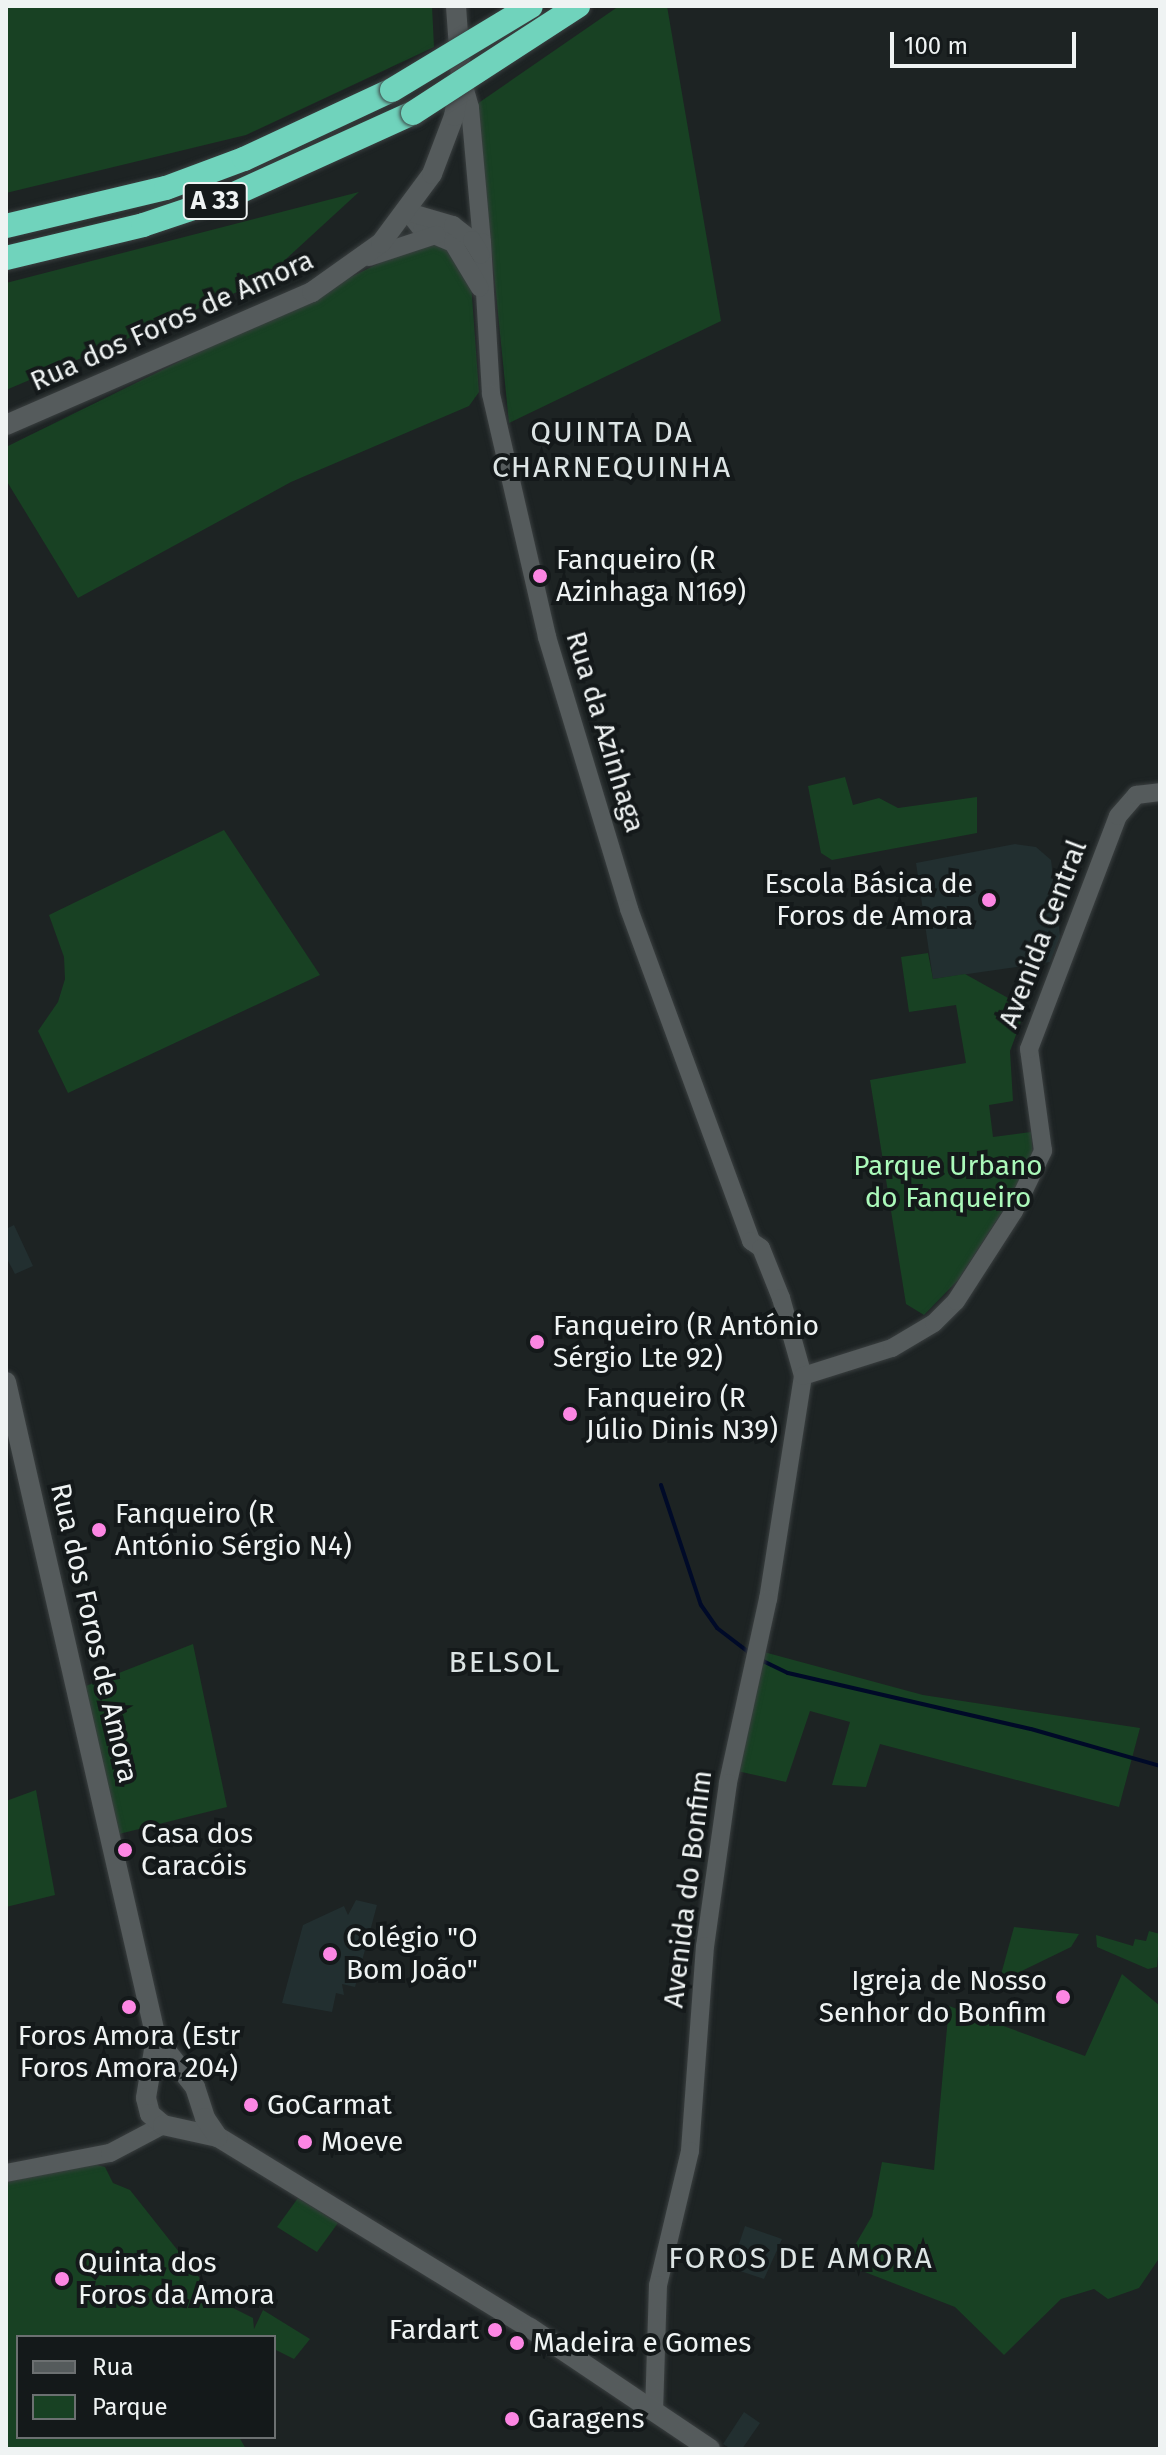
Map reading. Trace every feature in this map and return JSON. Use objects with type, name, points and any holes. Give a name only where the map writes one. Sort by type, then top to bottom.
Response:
[{"type":"highway","name":"A 33","points":[[6,226],[166,188],[244,159],[392,90],[531,6]]},
{"type":"highway","name":"A 33","points":[[6,258],[143,225],[232,195],[413,113],[578,6]]},
{"type":"main road","name":"Rua dos Foros de Amora","points":[[6,425],[312,292],[359,261],[408,212],[446,140],[461,76],[456,6]]},
{"type":"main road","name":"Rua dos Foros de Amora","points":[[6,1382],[156,2038]]},
{"type":"main road","points":[[156,2038],[185,2077],[218,2137]]},
{"type":"main road","points":[[156,2038],[147,2094],[150,2114],[171,2125],[218,2137],[530,2328],[710,2449]]},
{"type":"main road","points":[[147,2094],[160,2077],[185,2077]]},
{"type":"main road","points":[[171,2125],[195,2113],[199,2100]]},
{"type":"street","name":"Rua da Azinhaga","points":[[461,76],[470,108],[495,420],[547,637],[629,909],[751,1241],[761,1248],[781,1298],[803,1376]]},
{"type":"street","points":[[408,212],[422,230],[437,235],[461,252],[483,295]]},
{"type":"street","points":[[408,212],[462,231],[483,261]]},
{"type":"street","points":[[359,261],[437,235]]},
{"type":"street","name":"Avenida Central","points":[[803,1376],[892,1348],[934,1323],[956,1301],[1021,1199],[1043,1151],[1029,1049],[1118,816],[1136,795],[1154,791]]},
{"type":"street","name":"Avenida do Bonfim","points":[[654,2411],[658,2285],[690,2151],[705,1946],[728,1783],[768,1599],[803,1376]]},
{"type":"street","points":[[133,2142],[147,2094]]},
{"type":"street","points":[[6,2173],[97,2156],[171,2125]]},
{"type":"shaded area","name":"Escola Básica de Foros de Amora","points":[[1015,844],[1036,847],[1051,860],[1060,936],[1050,962],[933,979],[916,863]]},
{"type":"shaded area","points":[[14,1225],[33,1266],[15,1274],[6,1257],[6,1229]]},
{"type":"shaded area","name":"Colégio \"O Bom João\"","points":[[356,1900],[377,1905],[355,1987],[342,1984],[344,1995],[336,1993],[332,2012],[282,2003],[303,1925],[344,1906],[348,1915]]},
{"type":"shaded area","points":[[745,2226],[782,2239],[764,2279],[731,2268]]},
{"type":"shaded area","points":[[744,2412],[760,2423],[742,2449],[731,2449],[723,2444]]},
{"type":"green space","points":[[6,6],[432,6],[434,47],[246,135],[6,193]]},
{"type":"green space","points":[[619,6],[667,6],[721,321],[509,423],[477,104]]},
{"type":"green space","points":[[359,192],[261,282],[6,390],[6,283]]},
{"type":"green space","points":[[418,244],[448,245],[471,283],[479,392],[469,406],[291,482],[78,598],[6,480],[6,447]]},
{"type":"green space","points":[[845,777],[853,805],[879,798],[898,808],[977,797],[977,833],[832,860],[821,853],[808,786]]},
{"type":"green space","points":[[224,830],[320,975],[68,1093],[38,1031],[58,1002],[65,979],[64,957],[49,915]]},
{"type":"green space","name":"Parque Urbano do Fanqueiro","points":[[928,953],[933,979],[965,974],[1026,1008],[1010,1051],[1013,1101],[989,1105],[993,1137],[1031,1132],[1033,1154],[1022,1181],[958,1280],[924,1315],[906,1304],[870,1080],[966,1063],[956,1005],[909,1012],[901,957]]},
{"type":"green space","points":[[193,1644],[227,1807],[111,1836],[78,1689]]},
{"type":"green space","points":[[756,1650],[923,1695],[1140,1728],[1119,1807],[880,1744],[866,1787],[832,1785],[850,1722],[810,1711],[786,1782],[737,1771]]},
{"type":"green space","points":[[36,1790],[55,1895],[6,1907],[6,1801]]},
{"type":"green space","points":[[1014,1927],[1079,1934],[1071,1947],[999,1982]]},
{"type":"green space","points":[[1149,1931],[1160,1934],[1157,1967],[1148,1969],[1097,1947],[1096,1935],[1133,1946],[1135,1939],[1146,1941]]},
{"type":"green space","points":[[1122,1974],[1160,2006],[1160,2257],[1139,2288],[1108,2299],[1094,2289],[1061,2299],[1004,2355],[955,2307],[844,2264],[872,2216],[882,2162],[934,2170],[949,2006],[1085,2056]]},
{"type":"green space","points":[[93,2164],[105,2167],[113,2183],[130,2190],[217,2300],[253,2318],[254,2329],[263,2310],[310,2339],[294,2359],[276,2350],[276,2335],[16,2335],[16,2439],[240,2439],[246,2449],[6,2449],[6,2182]]},
{"type":"green space","points":[[298,2198],[338,2223],[317,2252],[277,2227]]},
{"type":"waterway","points":[[661,1485],[701,1605],[717,1628],[751,1654]]},
{"type":"waterway","points":[[759,1659],[788,1673],[1031,1729],[1160,1766]]},
{"type":"place","name":"Fanqueiro (R Azinhaga N169)","points":[[540,576]]},
{"type":"place","name":"Escola Básica de Foros de Amora","points":[[989,900]]},
{"type":"place","name":"Fanqueiro (R António Sérgio Lte 92)","points":[[537,1342]]},
{"type":"place","name":"Fanqueiro (R Júlio Dinis N39)","points":[[570,1414]]},
{"type":"place","name":"Fanqueiro (R António Sérgio N4)","points":[[99,1530]]},
{"type":"place","name":"Casa dos Caracóis","points":[[125,1850]]},
{"type":"place","name":"Colégio \"O Bom João\"","points":[[330,1954]]},
{"type":"place","name":"Igreja de Nosso Senhor do Bonfim","points":[[1063,1997]]},
{"type":"place","name":"Foros Amora (Estr Foros Amora 204)","points":[[129,2007]]},
{"type":"place","name":"GoCarmat","points":[[251,2105]]},
{"type":"place","name":"Moeve","points":[[305,2142]]},
{"type":"place","name":"Quinta dos Foros da Amora","points":[[62,2279]]},
{"type":"place","name":"Fardart","points":[[495,2330]]},
{"type":"place","name":"Madeira e Gomes","points":[[517,2343]]},
{"type":"place","name":"Garagens","points":[[512,2419]]},
{"type":"district","name":"QUINTA DA CHARNEQUINHA","points":[[612,449]]},
{"type":"district","name":"BELSOL","points":[[505,1662]]},
{"type":"district","name":"FOROS DE AMORA","points":[[801,2258]]}]
